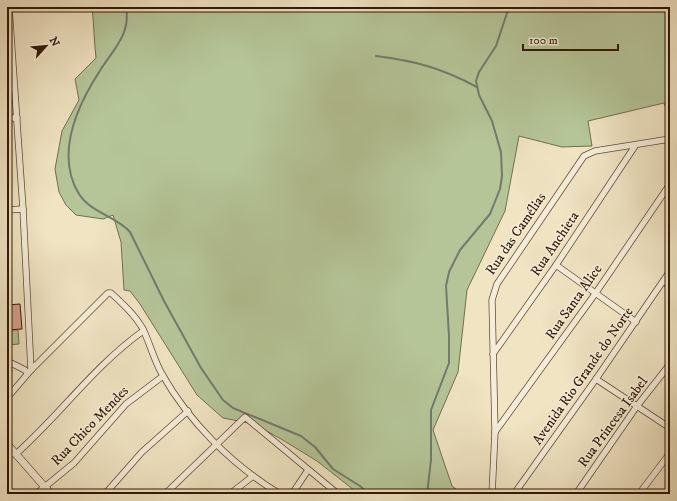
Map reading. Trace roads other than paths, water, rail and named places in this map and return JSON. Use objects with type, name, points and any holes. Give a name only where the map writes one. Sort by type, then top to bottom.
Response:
[{"type":"street","points":[[9,7],[23,209],[29,372]]},
{"type":"street","points":[[7,118],[17,118]]},
{"type":"street","name":"Rua das Camélias","points":[[492,494],[495,432],[492,300],[494,289],[581,160],[588,154],[595,151],[635,146],[670,139]]},
{"type":"street","name":"Rua Anchieta","points":[[493,354],[556,265],[635,146]]},
{"type":"street","name":"Rua Santa Alice","points":[[495,432],[595,294],[670,184]]},
{"type":"street","points":[[7,210],[23,209]]},
{"type":"street","points":[[556,265],[636,322]]},
{"type":"street","name":"Avenida Rio Grande do Norte","points":[[514,494],[636,322],[670,271]]},
{"type":"street","points":[[665,280],[670,291]]},
{"type":"street","points":[[7,398],[29,372],[108,293],[111,293],[134,316],[144,332],[163,376],[188,411],[218,445],[253,476],[280,494]]},
{"type":"street","points":[[7,457],[15,453],[48,425],[98,369],[144,332]]},
{"type":"street","points":[[7,361],[29,372]]},
{"type":"street","name":"Rua Princesa Isabel","points":[[576,494],[637,406],[670,364]]},
{"type":"street","name":"Rua Chico Mendes","points":[[36,494],[74,463],[126,404],[163,376]]},
{"type":"street","points":[[596,379],[670,428]]},
{"type":"street","points":[[105,494],[150,444],[188,411]]},
{"type":"street","points":[[165,494],[190,468],[218,445],[245,417],[338,494]]},
{"type":"street","points":[[7,444],[51,494]]},
{"type":"street","points":[[639,494],[670,453]]},
{"type":"street","points":[[292,494],[308,470]]},
{"type":"street","points":[[230,494],[253,476]]},
{"type":"waterway","points":[[126,7],[127,16],[124,33],[92,83],[77,113],[72,129],[69,146],[69,162],[72,178],[79,194],[90,206],[118,222],[130,232],[164,301],[201,368],[223,400],[233,408],[301,436],[315,447],[333,469],[360,486],[369,494]]},
{"type":"waterway","points":[[427,494],[431,460],[431,410],[449,363],[446,286],[449,272],[460,250],[490,214],[500,189],[502,176],[501,152],[492,121],[479,95],[476,81],[479,72],[496,46],[509,7]]},
{"type":"waterway","points":[[376,56],[404,60],[428,66],[477,87]]}]
